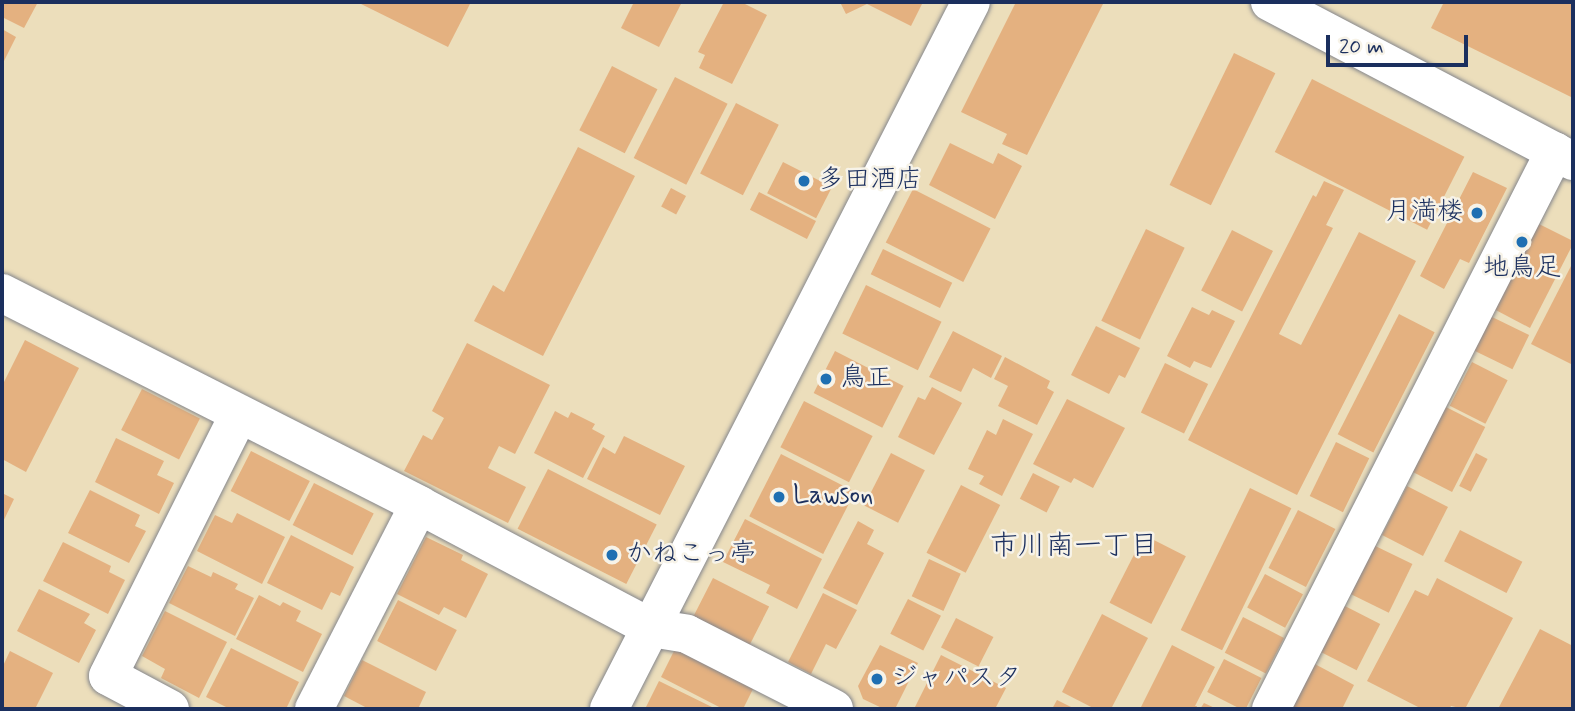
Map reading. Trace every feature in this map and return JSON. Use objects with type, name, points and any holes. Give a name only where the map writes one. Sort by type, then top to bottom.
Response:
[{"type":"street","points":[[609,709],[971,2]]},
{"type":"street","points":[[1270,2],[1564,156],[1271,709]]},
{"type":"street","points":[[6,306],[239,414],[419,505],[651,628],[687,634],[834,709]]},
{"type":"street","points":[[170,709],[108,676],[239,414]]},
{"type":"street","points":[[314,709],[419,505]]},
{"type":"building","points":[[2,2],[38,2],[24,28],[2,17]]},
{"type":"building","points":[[357,2],[471,2],[448,47]]},
{"type":"building","points":[[634,2],[682,2],[659,47],[621,28]]},
{"type":"building","points":[[724,2],[741,2],[767,15],[732,84],[699,68],[705,55],[698,52]]},
{"type":"building","points":[[840,2],[923,2],[911,26],[867,4],[846,14]]},
{"type":"building","points":[[1016,2],[1104,2],[1027,155],[1002,144],[1007,134],[961,112]]},
{"type":"building","points":[[1444,2],[1573,2],[1573,98],[1431,28]]},
{"type":"building","points":[[2,29],[16,37],[2,65]]},
{"type":"building","points":[[1234,53],[1275,73],[1211,205],[1170,185]]},
{"type":"building","points":[[612,66],[657,89],[625,153],[579,130]]},
{"type":"building","points":[[675,77],[728,104],[686,185],[634,158]]},
{"type":"building","points":[[1312,79],[1464,157],[1427,230],[1275,152]]},
{"type":"building","points":[[736,103],[779,125],[743,195],[700,173]]},
{"type":"building","points":[[950,143],[993,164],[998,153],[1022,166],[995,219],[929,185]]},
{"type":"building","points":[[578,147],[635,176],[543,356],[474,321],[493,285],[504,292]]},
{"type":"building","points":[[783,162],[832,187],[816,218],[767,193]]},
{"type":"building","points":[[1473,172],[1507,188],[1469,263],[1460,259],[1444,289],[1420,276]]},
{"type":"building","points":[[1324,181],[1344,190],[1326,225],[1333,228],[1279,334],[1301,345],[1359,232],[1416,261],[1297,495],[1188,440],[1313,195],[1316,197]]},
{"type":"building","points":[[671,188],[686,196],[676,215],[661,207]]},
{"type":"building","points":[[913,189],[991,228],[963,282],[886,242]]},
{"type":"building","points":[[759,192],[816,221],[807,239],[750,210]]},
{"type":"building","points":[[1533,221],[1573,241],[1573,244],[1530,328],[1490,307]]},
{"type":"building","points":[[1146,229],[1185,248],[1140,340],[1101,321]]},
{"type":"building","points":[[1232,230],[1273,251],[1242,311],[1201,291]]},
{"type":"building","points":[[883,249],[952,283],[940,308],[871,274]]},
{"type":"building","points":[[1571,266],[1573,267],[1573,365],[1531,344]]},
{"type":"building","points":[[866,285],[941,322],[918,370],[842,334]]},
{"type":"building","points":[[1192,307],[1209,315],[1212,310],[1235,321],[1211,368],[1194,361],[1190,368],[1167,356]]},
{"type":"building","points":[[1399,314],[1435,332],[1373,452],[1338,434]]},
{"type":"building","points":[[1486,314],[1529,335],[1512,369],[1469,348]]},
{"type":"building","points":[[1096,326],[1140,348],[1125,378],[1119,375],[1109,394],[1071,375]]},
{"type":"building","points":[[953,331],[1002,356],[991,378],[973,368],[961,392],[929,377]]},
{"type":"building","points":[[25,340],[79,368],[26,472],[2,459],[2,386]]},
{"type":"building","points":[[467,343],[550,385],[515,454],[499,446],[488,468],[526,487],[508,523],[404,471],[423,435],[432,440],[444,418],[432,411]]},
{"type":"building","points":[[835,351],[904,386],[882,428],[814,393]]},
{"type":"building","points":[[1005,357],[1050,381],[1047,388],[1054,392],[1037,425],[998,406],[1008,386],[994,379]]},
{"type":"building","points":[[1472,362],[1508,380],[1485,424],[1450,406]]},
{"type":"building","points":[[1165,363],[1208,384],[1184,433],[1141,412]]},
{"type":"building","points":[[932,387],[962,403],[934,455],[898,437],[918,397],[925,400]]},
{"type":"building","points":[[142,389],[200,419],[179,459],[121,430]]},
{"type":"building","points":[[1067,399],[1125,428],[1093,488],[1074,478],[1071,483],[1033,464]]},
{"type":"building","points":[[804,401],[873,436],[849,482],[780,447]]},
{"type":"building","points":[[1446,407],[1485,427],[1452,492],[1413,472]]},
{"type":"building","points":[[555,411],[568,418],[571,412],[595,424],[592,429],[605,436],[583,478],[534,453]]},
{"type":"building","points":[[1003,419],[1033,434],[1002,496],[979,484],[984,476],[968,469],[987,430],[996,435]]},
{"type":"building","points":[[624,436],[685,466],[660,515],[587,479],[603,447],[615,454]]},
{"type":"building","points":[[116,438],[164,461],[157,475],[174,483],[159,514],[95,482]]},
{"type":"building","points":[[1336,442],[1369,458],[1343,512],[1310,496]]},
{"type":"building","points":[[251,451],[310,481],[289,521],[231,491]]},
{"type":"building","points":[[891,453],[925,470],[898,523],[864,506]]},
{"type":"building","points":[[1476,453],[1488,459],[1471,492],[1459,486]]},
{"type":"building","points":[[781,454],[855,492],[823,554],[749,516]]},
{"type":"building","points":[[548,469],[657,524],[626,584],[518,529]]},
{"type":"building","points":[[1033,473],[1060,487],[1047,512],[1020,499]]},
{"type":"building","points":[[314,483],[374,513],[352,555],[293,525]]},
{"type":"building","points":[[961,485],[1000,505],[966,573],[926,553]]},
{"type":"building","points":[[1407,486],[1448,507],[1423,556],[1382,535]]},
{"type":"building","points":[[1250,488],[1291,508],[1222,650],[1181,630]]},
{"type":"building","points":[[90,490],[140,515],[135,526],[146,531],[129,563],[68,533]]},
{"type":"building","points":[[2,493],[14,499],[2,524]]},
{"type":"building","points":[[1298,510],[1335,529],[1306,587],[1268,568]]},
{"type":"building","points":[[237,513],[285,537],[262,584],[197,551],[215,515],[232,523]]},
{"type":"building","points":[[745,519],[822,559],[797,609],[766,593],[770,585],[723,562]]},
{"type":"building","points":[[858,521],[874,530],[867,544],[884,553],[857,605],[823,588]]},
{"type":"building","points":[[1460,530],[1522,562],[1506,593],[1444,561]]},
{"type":"building","points":[[291,535],[354,567],[340,596],[331,592],[322,610],[267,583]]},
{"type":"building","points":[[1144,535],[1186,556],[1151,624],[1109,603]]},
{"type":"building","points":[[426,537],[463,555],[461,560],[488,574],[466,618],[444,607],[439,615],[397,594]]},
{"type":"building","points":[[1363,540],[1412,564],[1389,613],[1339,589]]},
{"type":"building","points":[[63,542],[111,566],[109,572],[125,580],[108,614],[43,581]]},
{"type":"building","points":[[929,559],[961,574],[943,611],[912,596]]},
{"type":"building","points":[[188,566],[211,577],[213,572],[238,584],[235,589],[254,598],[235,636],[169,603]]},
{"type":"building","points":[[1265,574],[1303,594],[1285,628],[1247,608]]},
{"type":"building","points":[[713,578],[769,607],[750,645],[693,616]]},
{"type":"building","points":[[1437,578],[1513,618],[1465,709],[1451,706],[1449,709],[1422,709],[1367,681],[1415,590],[1428,596]]},
{"type":"building","points":[[39,589],[90,614],[84,623],[96,630],[79,663],[17,631]]},
{"type":"building","points":[[823,593],[857,610],[836,649],[826,644],[811,674],[788,662]]},
{"type":"building","points":[[259,595],[280,606],[283,602],[301,611],[296,621],[322,634],[303,672],[236,639]]},
{"type":"building","points":[[908,599],[941,616],[923,651],[890,634]]},
{"type":"building","points":[[398,600],[457,630],[436,671],[377,641]]},
{"type":"building","points":[[1341,604],[1380,624],[1357,670],[1317,650]]},
{"type":"building","points":[[165,611],[227,642],[199,698],[161,678],[165,669],[142,656]]},
{"type":"building","points":[[1102,614],[1148,638],[1111,709],[1095,709],[1062,692]]},
{"type":"building","points":[[1243,617],[1284,638],[1266,674],[1225,653]]},
{"type":"building","points":[[956,618],[993,637],[978,666],[941,647]]},
{"type":"building","points":[[1540,629],[1573,646],[1573,709],[1498,709]]},
{"type":"building","points":[[880,645],[918,663],[895,709],[884,709],[863,699],[858,686]]},
{"type":"building","points":[[1172,645],[1215,667],[1195,706],[1196,709],[1140,709]]},
{"type":"building","points":[[676,647],[754,687],[743,709],[723,709],[661,677]]},
{"type":"building","points":[[231,648],[299,682],[286,709],[230,709],[206,697]]},
{"type":"building","points":[[10,651],[53,673],[35,709],[2,709],[2,668]]},
{"type":"building","points":[[941,655],[1006,688],[995,709],[914,709]]},
{"type":"building","points":[[1224,659],[1261,678],[1246,709],[1207,692]]},
{"type":"building","points":[[362,660],[426,692],[418,709],[369,709],[344,696]]},
{"type":"building","points":[[1313,663],[1354,685],[1342,709],[1290,709]]},
{"type":"building","points":[[659,681],[716,709],[645,709]]},
{"type":"building","points":[[1057,700],[1075,709],[1052,709]]},
{"type":"building","points":[[1204,703],[1217,709],[1200,709]]},
{"type":"place","name":"多田酒店","points":[[804,181]]},
{"type":"place","name":"月満楼","points":[[1477,213]]},
{"type":"place","name":"地鳥足","points":[[1522,242]]},
{"type":"place","name":"鳥正","points":[[826,379]]},
{"type":"place","name":"Lawson","points":[[779,497]]},
{"type":"place","name":"かねこっ亭","points":[[612,555]]},
{"type":"place","name":"ジャパスタ","points":[[877,679]]},
{"type":"district","name":"市川南一丁目","points":[[1074,547]]}]
